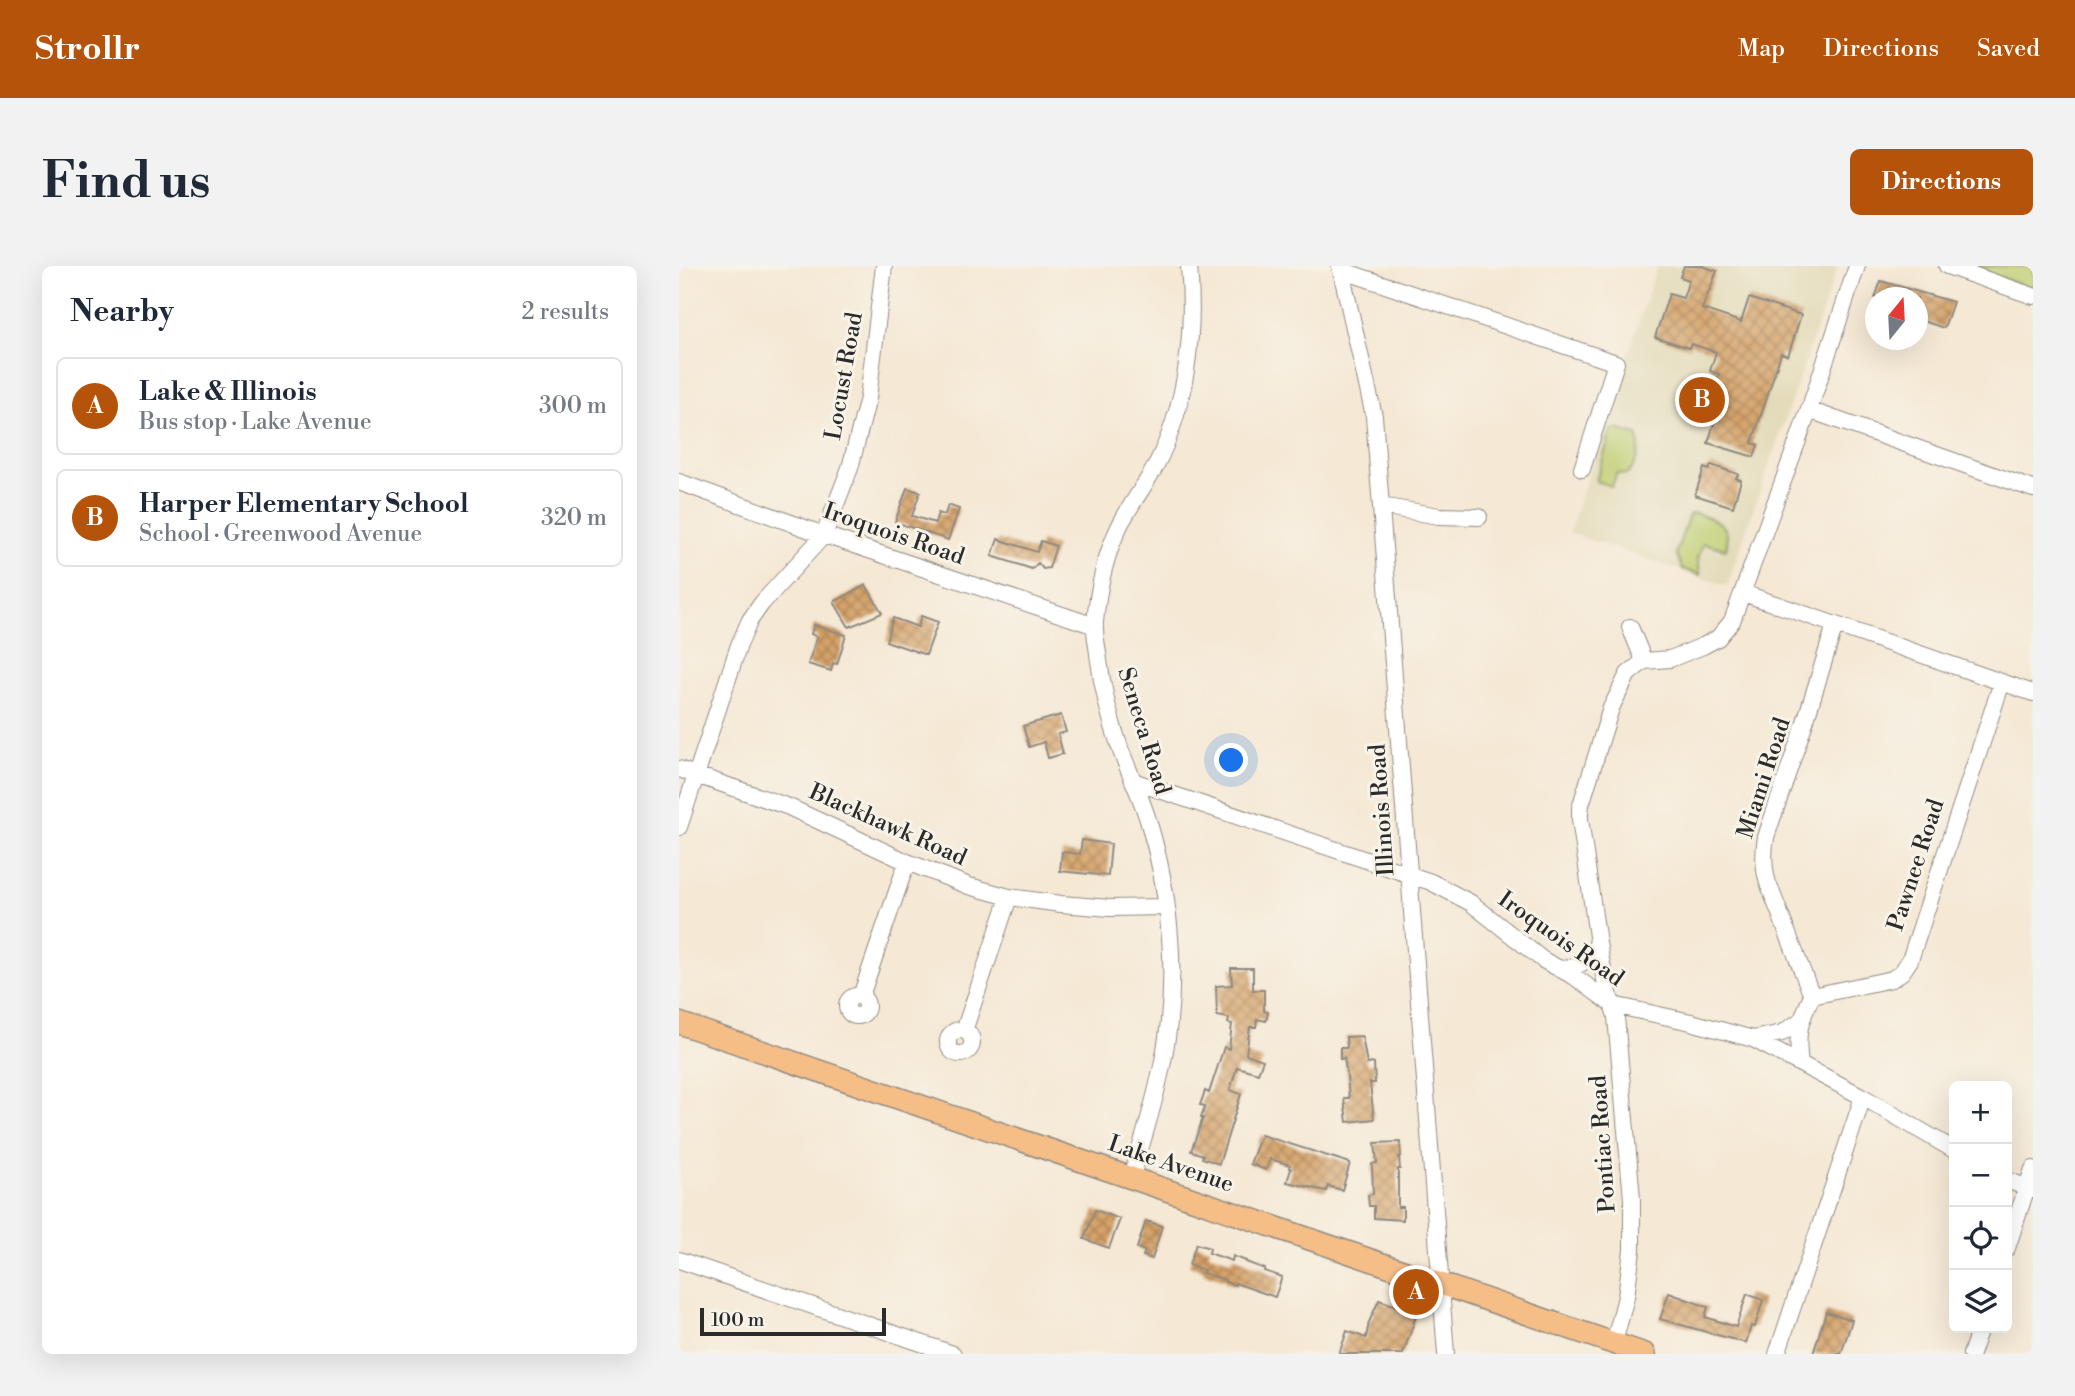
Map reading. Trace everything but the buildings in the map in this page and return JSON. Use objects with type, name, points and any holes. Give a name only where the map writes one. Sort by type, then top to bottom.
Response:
[{"type":"main road","name":"Lake Avenue","points":[[679,1023],[1645,1354]]},
{"type":"street","name":"Locust Road","points":[[679,827],[750,620],[762,603],[824,535],[850,468],[868,398],[884,266]]},
{"type":"street","name":"Seneca Road","points":[[1131,1178],[1163,1064],[1168,1027],[1170,950],[1167,907],[1157,853],[1107,704],[1095,626],[1105,565],[1119,527],[1155,466],[1169,433],[1183,386],[1191,325],[1189,266]]},
{"type":"street","points":[[1630,627],[1644,661],[1670,659],[1718,638],[1732,621],[1809,410],[1857,266]]},
{"type":"street","points":[[1947,266],[2033,296]]},
{"type":"street","points":[[1340,268],[1616,363],[1582,469]]},
{"type":"street","name":"Illinois Road","points":[[1340,268],[1374,416],[1446,1354]]},
{"type":"street","points":[[1809,410],[2033,489]]},
{"type":"street","name":"Iroquois Road","points":[[679,482],[824,535],[1095,626]]},
{"type":"street","points":[[1381,506],[1439,516],[1479,517]]},
{"type":"street","points":[[1743,593],[2033,693]]},
{"type":"street","name":"Miami Road","points":[[1812,996],[1768,883],[1763,868],[1763,853],[1835,625]]},
{"type":"street","name":"Pontiac Road","points":[[1614,1343],[1626,1297],[1632,1250],[1632,1199],[1616,1017],[1598,943],[1580,808],[1619,687],[1635,667],[1644,661]]},
{"type":"street","name":"Pawnee Road","points":[[1812,996],[1892,979],[1902,972],[1910,960],[2002,682]]},
{"type":"street","name":"Blackhawk Road","points":[[679,769],[789,807],[907,863],[969,886],[1009,897],[1110,908],[1167,907]]},
{"type":"street","name":"Iroquois Road","points":[[1133,781],[1441,887],[1471,903],[1515,940],[1575,977],[1613,1005],[1753,1039],[1863,1097],[1949,1147]]},
{"type":"street","points":[[861,996],[907,863]]},
{"type":"street","points":[[964,1031],[1009,897]]},
{"type":"street","points":[[1559,969],[1579,966],[1593,953],[1598,943]]},
{"type":"street","points":[[1800,1064],[1797,1034],[1799,1022],[1812,996]]},
{"type":"street","points":[[1753,1039],[1782,1033],[1799,1022]]},
{"type":"street","points":[[1777,1354],[1863,1097]]},
{"type":"street","points":[[2012,1235],[2030,1189],[2033,1169]]},
{"type":"street","points":[[2012,1182],[2030,1189]]},
{"type":"street","points":[[679,1260],[953,1354]]},
{"type":"street","points":[[1971,1354],[1978,1333]]},
{"type":"shaded area","points":[[1657,266],[1838,266],[1727,586],[1569,533]]},
{"type":"green space","points":[[1967,266],[2033,266],[2033,289]]},
{"type":"green space","points":[[1617,429],[1637,435],[1638,451],[1630,472],[1626,475],[1617,473],[1612,486],[1596,481],[1611,432]]},
{"type":"green space","points":[[1694,513],[1715,520],[1727,533],[1726,549],[1703,543],[1698,558],[1700,575],[1682,569],[1676,553],[1689,515]]},
{"type":"place","name":"Harper Elementary School","points":[[1702,400]]},
{"type":"place","name":"Lake & Illinois","points":[[1416,1292]]}]
